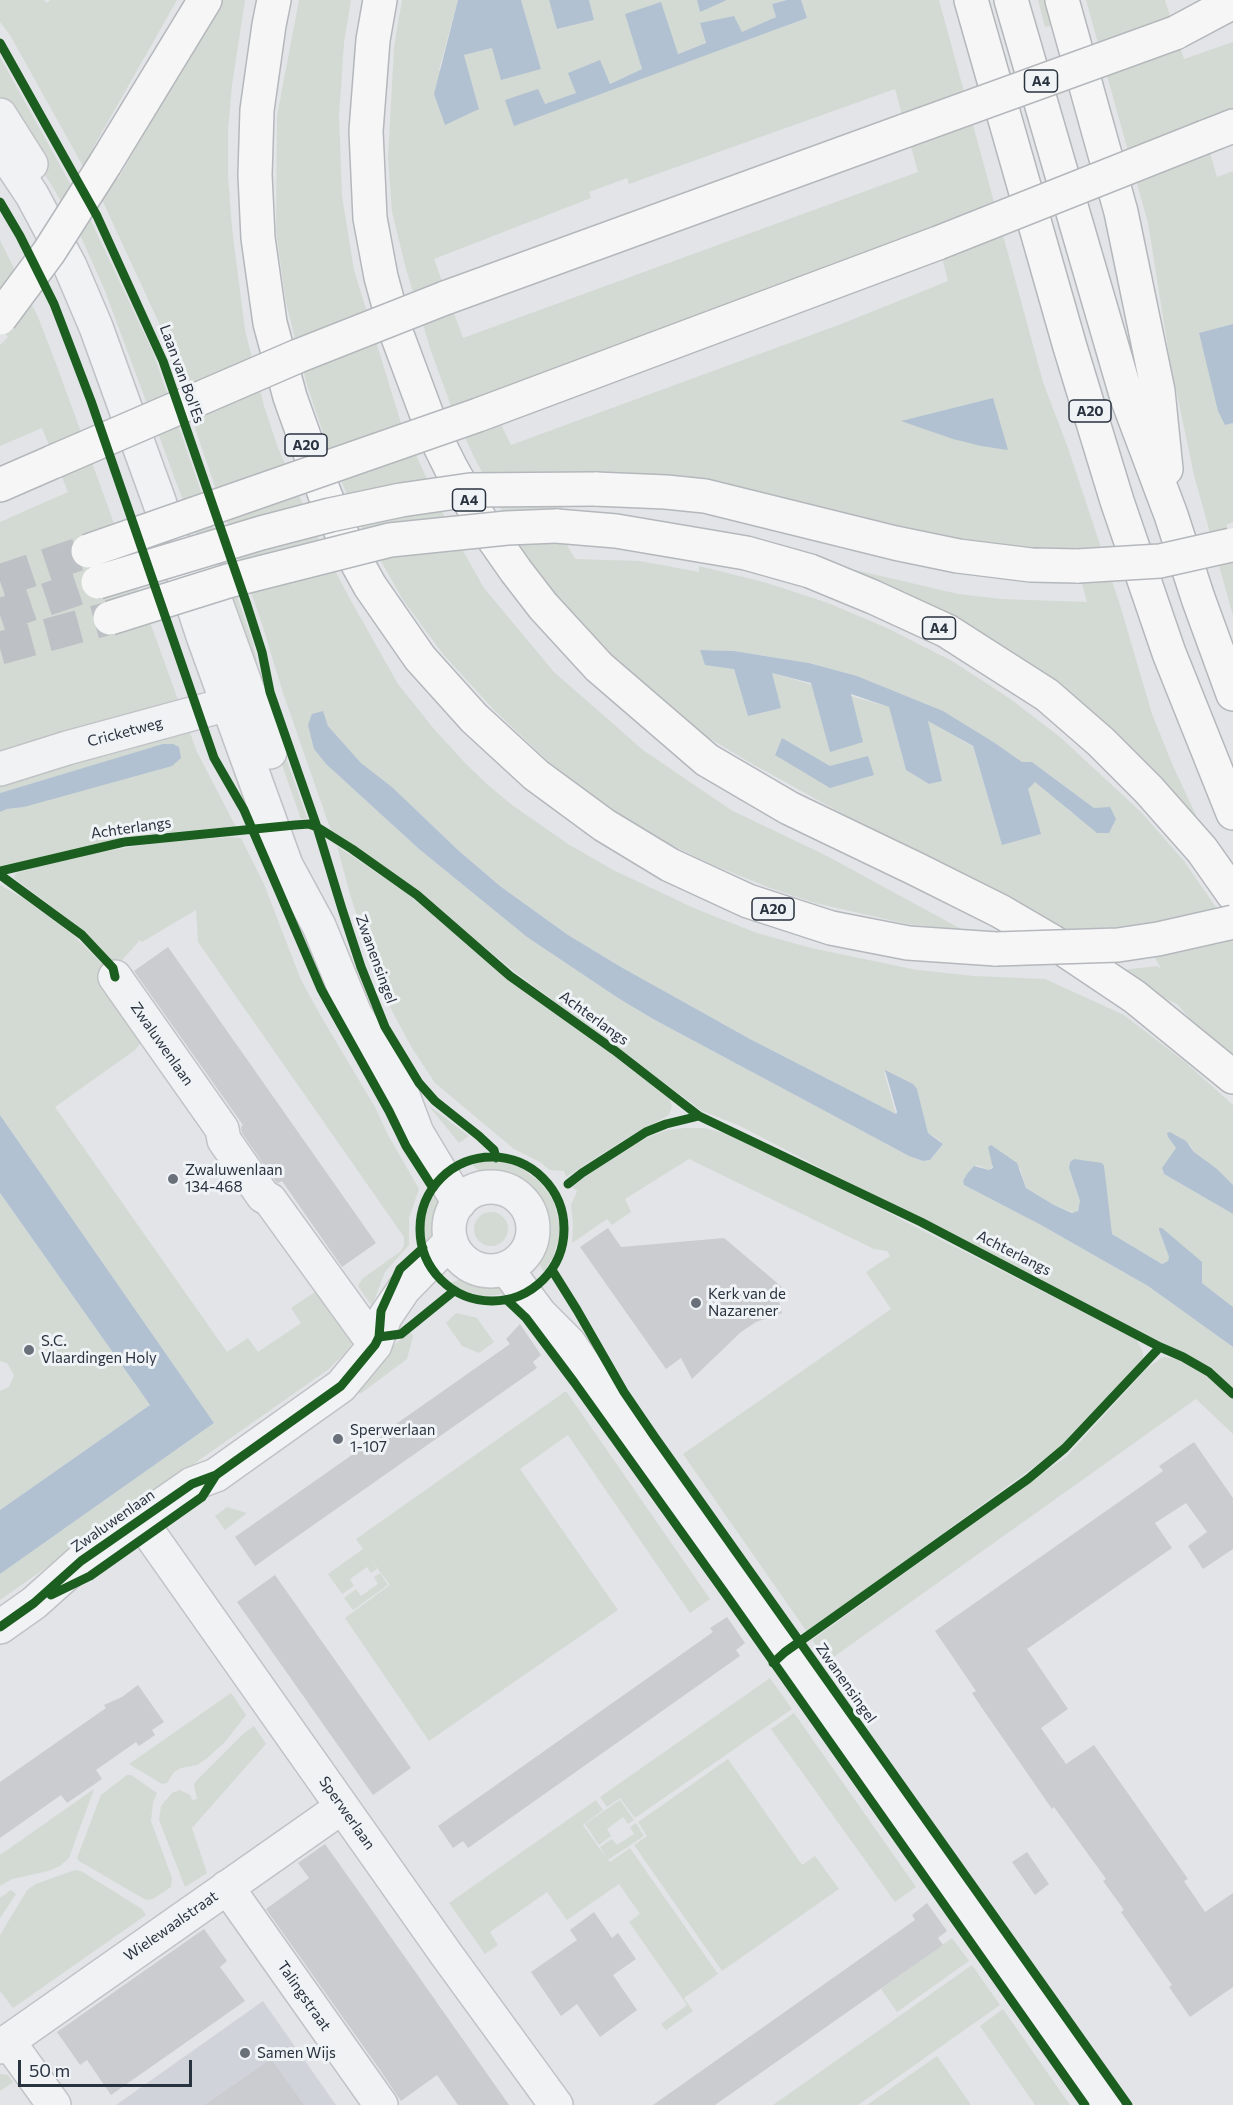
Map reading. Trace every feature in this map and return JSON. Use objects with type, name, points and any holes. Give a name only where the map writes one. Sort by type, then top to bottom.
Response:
[{"type":"highway","points":[[0,318],[49,252],[205,0]]},
{"type":"highway","name":"A20","points":[[274,0],[268,25],[257,110],[255,175],[258,238],[270,323],[290,397],[325,495],[345,541],[370,586],[420,658],[474,718],[536,775],[604,825],[670,865],[748,901],[831,928],[908,943],[996,949],[1118,945],[1158,939],[1233,922]]},
{"type":"highway","name":"A4","points":[[380,0],[373,40],[366,131],[370,218],[381,277],[396,332],[434,434],[481,521],[536,597],[571,639],[599,667],[707,760],[789,808],[916,868],[1053,942],[1135,997],[1233,1077]]},
{"type":"highway","name":"A20","points":[[971,0],[1067,336],[1117,501],[1169,653],[1233,813]]},
{"type":"highway","name":"A20","points":[[1011,0],[1127,398],[1171,515],[1233,694]]},
{"type":"highway","name":"A20","points":[[1062,0],[1121,212],[1139,295],[1158,391],[1171,515]]},
{"type":"highway","points":[[1175,33],[1233,2]]},
{"type":"highway","name":"A4","points":[[0,485],[288,360],[445,298],[1233,14]]},
{"type":"highway","points":[[88,551],[478,415],[938,243],[1219,131]]},
{"type":"highway","name":"A4","points":[[98,582],[261,533],[330,515],[401,500],[470,490],[595,489],[705,496],[895,543],[958,556],[1031,565],[1078,566],[1160,561],[1232,544]]},
{"type":"highway","name":"A4","points":[[110,618],[228,581],[390,540],[507,528],[555,526],[616,531],[746,553],[810,571],[947,631],[1047,695],[1101,742],[1149,790],[1202,850],[1233,894]]},
{"type":"street","points":[[0,115],[47,189],[97,291],[256,745],[311,873],[319,926],[355,1014],[402,1093],[417,1133],[469,1196]]},
{"type":"street","points":[[0,147],[38,205],[70,266],[118,386],[203,636],[240,701]]},
{"type":"street","name":"Cricketweg","points":[[0,769],[66,748],[240,701]]},
{"type":"street","name":"Zwaluwenlaan","points":[[115,977],[222,1129],[224,1140],[263,1196],[270,1200],[377,1341]]},
{"type":"street","points":[[501,1189],[514,1195],[525,1205],[531,1218],[533,1232],[516,1261],[489,1271],[472,1266],[463,1260],[451,1241],[450,1221],[469,1196],[501,1189]]},
{"type":"street","name":"Zwaluwenlaan","points":[[377,1341],[385,1317],[404,1288],[451,1241]]},
{"type":"street","name":"Zwanensingel","points":[[516,1261],[540,1314],[569,1342],[1106,2105]]},
{"type":"street","name":"Zwaluwenlaan","points":[[0,1627],[34,1603],[90,1575],[144,1527],[202,1497],[216,1474],[341,1386],[377,1341],[397,1325],[441,1280],[451,1273],[472,1266]]},
{"type":"street","name":"Sperwerlaan","points":[[144,1527],[556,2105]]},
{"type":"street","name":"Wielewaalstraat","points":[[4,2044],[342,1807]]},
{"type":"street","name":"Talingstraat","points":[[227,1887],[381,2105]]},
{"type":"street","points":[[4,2044],[54,2105]]},
{"type":"shaded area","points":[[0,0],[43,0],[47,3],[50,0],[177,0],[93,148],[118,179],[220,0],[245,0],[232,85],[228,130],[228,176],[245,330],[264,406],[278,448],[319,540],[398,684],[434,729],[488,785],[512,805],[568,844],[613,870],[696,909],[757,933],[811,948],[917,970],[974,976],[1045,979],[1124,1015],[1185,1062],[1233,1105],[1233,1185],[1194,1152],[1190,1145],[1168,1137],[1176,1148],[1162,1171],[1233,1214],[1233,1307],[1202,1283],[1159,1230],[1169,1257],[1168,1261],[1162,1264],[1112,1234],[1070,1162],[1069,1168],[1080,1201],[1080,1207],[1075,1213],[1054,1205],[1026,1188],[1020,1168],[993,1166],[989,1170],[977,1165],[963,1181],[964,1185],[1041,1225],[1148,1286],[1233,1347],[1233,1388],[1205,1365],[1189,1356],[1073,1299],[738,1125],[702,1111],[515,972],[413,889],[331,831],[159,323],[104,204],[10,35],[0,22]],"holes":[[[322,711],[328,726],[361,763],[392,787],[459,851],[500,886],[568,935],[750,1039],[896,1114],[884,1072],[917,1089],[928,1133],[943,1144],[930,1160],[923,1161],[909,1156],[653,1019],[527,937],[419,849],[326,764],[314,749]]]},
{"type":"shaded area","points":[[299,0],[351,0],[344,43],[339,116],[342,196],[354,270],[401,423],[449,526],[484,588],[554,672],[643,750],[731,810],[827,856],[963,930],[907,924],[815,903],[770,888],[665,842],[605,805],[550,763],[494,710],[443,654],[403,600],[361,526],[333,463],[307,385],[286,303],[276,231],[277,116]]},
{"type":"shaded area","points":[[402,0],[458,0],[439,70],[479,109],[464,55],[492,48],[541,69],[521,0],[549,0],[558,29],[594,20],[589,0],[697,0],[700,11],[727,0],[787,0],[772,4],[776,17],[741,33],[700,23],[706,43],[677,54],[626,14],[642,69],[610,84],[600,61],[577,93],[545,104],[514,125],[807,18],[801,0],[939,0],[1043,382],[1068,448],[1120,605],[1152,714],[1173,766],[1209,843],[1112,741],[817,561],[958,594],[1002,599],[1087,602],[1073,550],[1006,553],[595,489],[550,515],[575,559],[640,561],[699,572],[699,566],[767,583],[828,603],[887,628],[952,661],[1009,698],[1060,737],[1141,812],[1184,861],[1233,932],[1233,1064],[1218,1051],[1177,1004],[1106,972],[1157,966],[1161,969],[1137,924],[1125,927],[1038,930],[881,835],[689,726],[594,644],[556,600],[527,559],[474,457],[451,406],[431,351],[406,269],[392,212],[388,158],[394,47]],"holes":[[[895,89],[918,172],[463,338],[434,259],[591,198],[589,192],[627,178],[629,184]],[[934,226],[948,281],[844,323],[511,445],[486,394],[823,270]],[[700,650],[734,651],[809,663],[857,676],[942,711],[1022,762],[1032,762],[1094,808],[1072,813],[1035,781],[1027,788],[1002,844],[973,747],[927,720],[941,780],[929,784],[906,770],[889,707],[772,673],[748,716],[734,668]],[[782,739],[830,766],[775,754]]]},
{"type":"shaded area","points":[[1038,0],[1047,0],[1054,25],[1045,27]]},
{"type":"shaded area","points":[[1086,0],[1165,0],[1184,59],[1233,42],[1233,114],[1202,127],[1217,177],[1233,171],[1233,324],[1199,334],[1225,425],[1233,423],[1233,522],[1226,525],[1233,550],[1233,616],[1194,475],[1170,361],[1148,223]]},
{"type":"shaded area","points":[[0,57],[91,221],[153,352],[253,643],[264,696],[307,818],[301,819],[243,654],[105,291],[82,239],[54,189],[0,104]]},
{"type":"shaded area","points":[[0,240],[38,317],[197,752],[236,827],[150,834],[120,839],[0,867],[0,812],[24,807],[162,745],[0,793],[0,522],[68,492],[42,428],[0,446],[0,345],[8,337],[0,328]]},
{"type":"shaded area","points":[[241,838],[264,884],[301,980],[375,1107],[419,1189],[409,1218],[409,1245],[385,1272],[372,1306],[358,1286],[362,1279],[401,1251],[404,1237],[198,942],[196,910],[142,942],[140,940],[116,967],[75,924],[14,878],[16,873],[82,855],[154,843]]},
{"type":"shaded area","points":[[337,846],[405,892],[504,973],[669,1097],[672,1106],[669,1115],[622,1141],[566,1177],[564,1171],[550,1170],[540,1162],[514,1149],[435,1083],[412,1048],[392,1011],[379,979],[351,898]]},
{"type":"shaded area","points":[[0,885],[23,898],[71,933],[110,971],[141,1037],[140,1044],[135,1050],[55,1107],[227,1352],[248,1338],[258,1352],[301,1323],[291,1308],[315,1292],[319,1293],[355,1339],[329,1369],[0,1600],[0,1574],[214,1423],[0,1115]]},
{"type":"shaded area","points":[[428,1105],[469,1136],[459,1143]]},
{"type":"shaded area","points":[[704,1128],[737,1136],[1136,1339],[1143,1352],[1143,1358],[1137,1366],[1095,1415],[1064,1445],[807,1632],[683,1454],[891,1309],[866,1272],[890,1256],[887,1251],[874,1249],[689,1159],[625,1199],[631,1212],[612,1225],[607,1219],[572,1243],[571,1205],[577,1191],[572,1187],[576,1182],[639,1140],[668,1130]]},
{"type":"shaded area","points":[[487,1161],[509,1163],[521,1168],[540,1182],[553,1200],[559,1223],[559,1238],[553,1257],[544,1272],[538,1254],[541,1221],[535,1203],[526,1191],[514,1183],[483,1174],[472,1165]]},
{"type":"shaded area","points":[[438,1186],[444,1205],[439,1236],[426,1246],[423,1231],[425,1213]]},
{"type":"shaded area","points":[[0,1193],[150,1405],[0,1510],[0,1391],[9,1387],[14,1375],[7,1363],[0,1361]]},
{"type":"shaded area","points":[[491,1212],[503,1217],[508,1229],[503,1241],[491,1246],[479,1241],[474,1229],[479,1217]]},
{"type":"shaded area","points":[[475,1277],[496,1282],[509,1294],[482,1296],[465,1291],[451,1283],[462,1278]]},
{"type":"shaded area","points":[[456,1313],[477,1318],[494,1342],[479,1353],[462,1346],[446,1323]]},
{"type":"shaded area","points":[[410,1332],[413,1336],[407,1359],[360,1394],[357,1389],[396,1343]]},
{"type":"shaded area","points":[[1163,1357],[1173,1358],[1194,1367],[1233,1399],[1233,1434],[1196,1399],[828,1661],[812,1640],[1067,1456],[1147,1368]]},
{"type":"shaded area","points":[[566,1391],[710,1599],[690,1613],[568,1435],[520,1469],[618,1610],[429,1741],[345,1618],[390,1585],[372,1561],[377,1569],[371,1573],[367,1567],[350,1579],[354,1586],[342,1594],[328,1574],[363,1549],[356,1539]]},
{"type":"shaded area","points":[[227,1507],[247,1513],[225,1530],[215,1516]]},
{"type":"shaded area","points":[[380,1573],[388,1585],[353,1610],[344,1598],[356,1589],[361,1596],[378,1584],[374,1577]]},
{"type":"shaded area","points":[[770,1678],[792,1709],[635,1818],[620,1798],[607,1807],[600,1797]]},
{"type":"shaded area","points":[[231,1693],[246,1715],[225,1742],[206,1759],[197,1765],[181,1768],[174,1772],[167,1783],[162,1784],[129,1764]]},
{"type":"shaded area","points":[[794,1713],[916,1887],[895,1902],[771,1729]]},
{"type":"shaded area","points":[[254,1726],[266,1744],[192,1828],[207,1873],[185,1887],[159,1820],[161,1806],[172,1793],[180,1790],[190,1795],[192,1800],[197,1799],[194,1785],[196,1781]]},
{"type":"shaded area","points":[[728,1759],[802,1865],[815,1856],[839,1889],[722,1971],[634,1845],[647,1836],[638,1822]]},
{"type":"shaded area","points":[[127,1775],[131,1775],[157,1793],[153,1802],[151,1821],[172,1878],[171,1887],[153,1899],[146,1900],[77,1858],[101,1795]]},
{"type":"shaded area","points":[[94,1789],[69,1858],[60,1866],[48,1871],[12,1879],[0,1886],[0,1855]]},
{"type":"shaded area","points":[[596,1800],[603,1810],[583,1825],[607,1859],[600,1847],[612,1839],[617,1845],[634,1834],[630,1827],[636,1823],[644,1836],[608,1860],[610,1862],[630,1848],[718,1974],[684,1998],[693,2011],[666,2030],[661,2024],[687,2005],[629,1922],[640,1914],[619,1884],[567,1920],[547,1892],[490,1932],[498,1945],[485,1954],[449,1903]]},
{"type":"shaded area","points":[[620,1800],[634,1820],[628,1824],[623,1817],[607,1829],[611,1836],[599,1845],[585,1824]]},
{"type":"shaded area","points":[[75,1870],[81,1871],[142,1909],[146,1915],[13,2008],[0,1991],[0,1935],[27,1890],[36,1884]]},
{"type":"shaded area","points":[[11,1890],[16,1894],[0,1918],[0,1898]]},
{"type":"shaded area","points":[[952,1938],[969,1961],[897,2012],[881,1989]]},
{"type":"shaded area","points":[[972,1965],[1000,2005],[858,2105],[773,2105]]},
{"type":"shaded area","name":"Samen Wijs","points":[[263,2001],[336,2105],[116,2105]]},
{"type":"shaded area","points":[[1003,2009],[1070,2105],[1035,2105],[980,2026]]},
{"type":"shaded area","points":[[937,2056],[971,2105],[867,2105]]},
{"type":"shaded area","points":[[0,2074],[8,2075],[13,2082],[0,2091]]},
{"type":"water","points":[[458,0],[521,0],[541,69],[501,80],[492,48],[464,55],[479,109],[445,125],[434,94]]},
{"type":"water","points":[[549,0],[589,0],[594,20],[557,29]]},
{"type":"water","points":[[697,0],[727,0],[700,12]]},
{"type":"water","points":[[787,0],[801,0],[807,18],[514,126],[505,100],[538,89],[545,104],[576,93],[568,73],[600,60],[610,84],[642,69],[625,14],[661,2],[678,54],[706,43],[700,23],[734,16],[742,32],[776,17],[772,4]]},
{"type":"water","points":[[1233,324],[1233,423],[1225,425],[1218,411],[1199,333]]},
{"type":"water","points":[[993,398],[1008,450],[953,439],[901,421]]},
{"type":"water","points":[[700,650],[734,651],[809,663],[857,676],[943,711],[1022,762],[1032,762],[1094,808],[1110,807],[1116,819],[1109,833],[1097,833],[1035,782],[1028,789],[1041,834],[1002,845],[973,746],[928,721],[942,781],[929,784],[906,770],[889,707],[851,694],[863,742],[830,752],[811,683],[772,673],[781,708],[748,716],[734,669],[705,665]]},
{"type":"water","points":[[323,711],[328,726],[361,763],[392,787],[459,851],[500,886],[568,935],[750,1039],[896,1114],[885,1070],[913,1084],[917,1089],[928,1133],[943,1144],[930,1160],[923,1161],[909,1156],[653,1019],[527,937],[419,849],[326,764],[314,749],[308,725],[312,714]]},
{"type":"water","points":[[782,738],[830,766],[868,756],[874,775],[830,788],[775,755]]},
{"type":"water","points":[[163,744],[173,744],[179,747],[181,758],[172,766],[0,812],[0,793]]},
{"type":"water","points":[[0,1115],[214,1423],[0,1574],[0,1510],[150,1405],[0,1193]]},
{"type":"water","points":[[1170,1132],[1186,1141],[1194,1152],[1217,1169],[1233,1185],[1233,1214],[1164,1174],[1162,1168],[1176,1148],[1168,1137],[1167,1133]]},
{"type":"water","points":[[991,1145],[1017,1163],[1026,1188],[1072,1213],[1078,1211],[1080,1201],[1069,1168],[1070,1162],[1074,1159],[1102,1163],[1112,1234],[1162,1264],[1168,1261],[1169,1257],[1159,1230],[1162,1228],[1202,1262],[1202,1283],[1233,1307],[1233,1347],[1148,1286],[1041,1225],[964,1185],[963,1181],[974,1166],[989,1170],[993,1168],[988,1147]]},
{"type":"building","points":[[168,947],[376,1243],[342,1267],[282,1181],[276,1182],[242,1133],[243,1125],[134,971]]},
{"type":"building","name":"Kerk van de Nazarener","points":[[608,1228],[621,1247],[724,1238],[782,1287],[776,1290],[782,1313],[756,1322],[741,1332],[692,1379],[681,1358],[666,1369],[580,1247]]},
{"type":"building","points":[[520,1324],[541,1355],[533,1362],[537,1368],[255,1566],[235,1537],[510,1344],[506,1339]]},
{"type":"building","points":[[1194,1442],[1233,1498],[1233,1549],[1203,1569],[1188,1546],[1207,1532],[1186,1503],[1155,1523],[1172,1548],[1027,1649],[1068,1709],[1041,1728],[1066,1764],[1094,1745],[1188,1879],[1184,1881],[1205,1912],[1233,1893],[1233,1987],[1190,2017],[1169,1987],[1172,1985],[1121,1912],[1124,1910],[1103,1881],[1106,1879],[1054,1807],[1052,1809],[982,1708],[972,1693],[976,1691],[935,1631],[1163,1471],[1159,1466]]},
{"type":"building","points":[[275,1575],[411,1768],[373,1795],[237,1602]]},
{"type":"building","points":[[727,1617],[745,1643],[736,1650],[740,1656],[468,1848],[463,1841],[453,1848],[438,1826],[713,1632],[710,1628]]},
{"type":"building","points":[[138,1685],[164,1722],[152,1730],[155,1735],[139,1746],[136,1742],[96,1770],[102,1779],[67,1803],[61,1795],[0,1838],[0,1782],[106,1708],[104,1705],[122,1697]]},
{"type":"building","points":[[325,1844],[509,2105],[458,2105],[437,2075],[401,2101],[266,1909],[309,1878],[298,1863]]},
{"type":"building","points":[[1027,1852],[1049,1884],[1035,1895],[1012,1862]]},
{"type":"building","points":[[927,1903],[947,1931],[938,1938],[943,1945],[715,2105],[653,2105],[915,1920],[912,1915]]},
{"type":"building","points":[[594,1912],[612,1938],[618,1933],[636,1959],[613,1975],[637,2010],[600,2037],[577,2004],[561,2016],[531,1972],[577,1940],[570,1930]]},
{"type":"building","points":[[204,1929],[227,1961],[220,1967],[245,2001],[111,2095],[87,2060],[80,2065],[57,2032]]},
{"type":"building","points":[[271,2059],[304,2105],[205,2105]]},
{"type":"tunnel","points":[[0,581],[88,551]]},
{"type":"tunnel","points":[[0,615],[98,582]]},
{"type":"tunnel","points":[[0,648],[110,618]]},
{"type":"cycle path","name":"Laan van Bol'Es","points":[[0,43],[97,216],[163,361],[247,605],[262,652],[270,692],[317,827],[361,967],[385,1027],[419,1083],[435,1101],[494,1150],[496,1158]]},
{"type":"cycle path","points":[[0,202],[54,304],[91,401],[214,758],[244,810],[321,989],[406,1146],[433,1188]]},
{"type":"cycle path","name":"Achterlangs","points":[[0,871],[124,842],[295,825],[309,824],[317,827],[417,895],[510,976],[614,1050],[699,1116],[921,1222],[1183,1357],[1209,1372],[1233,1394]]},
{"type":"cycle path","points":[[0,875],[82,935],[113,968],[115,977]]},
{"type":"cycle path","points":[[568,1184],[646,1132],[666,1124],[699,1116]]},
{"type":"cycle path","points":[[492,1157],[519,1163],[532,1169],[543,1178],[552,1189],[558,1202],[564,1229],[558,1256],[552,1269],[543,1280],[532,1289],[519,1295],[492,1301],[465,1295],[452,1289],[441,1280],[432,1269],[426,1256],[420,1229],[426,1202],[432,1189],[441,1178],[452,1169],[465,1163],[492,1157]]},
{"type":"cycle path","points":[[0,1627],[34,1603],[81,1561],[192,1484],[216,1475],[341,1386],[375,1345],[379,1337],[381,1311],[400,1269],[423,1248]]},
{"type":"cycle path","points":[[552,1270],[624,1392],[654,1436],[1128,2105]]},
{"type":"cycle path","points":[[379,1337],[401,1334],[454,1291]]},
{"type":"cycle path","points":[[507,1300],[526,1318],[574,1382],[1085,2105]]},
{"type":"cycle path","points":[[773,1663],[785,1652],[1028,1479],[1065,1448],[1160,1347]]},
{"type":"cycle path","points":[[51,1595],[90,1576],[202,1497],[216,1475]]},
{"type":"place","name":"Zwaluwenlaan 134-468","points":[[173,1179]]},
{"type":"place","name":"Kerk van de Nazarener","points":[[696,1303]]},
{"type":"place","name":"S.C. Vlaardingen Holy","points":[[29,1350]]},
{"type":"place","name":"Sperwerlaan 1-107","points":[[338,1439]]},
{"type":"place","name":"Samen Wijs","points":[[245,2053]]}]
